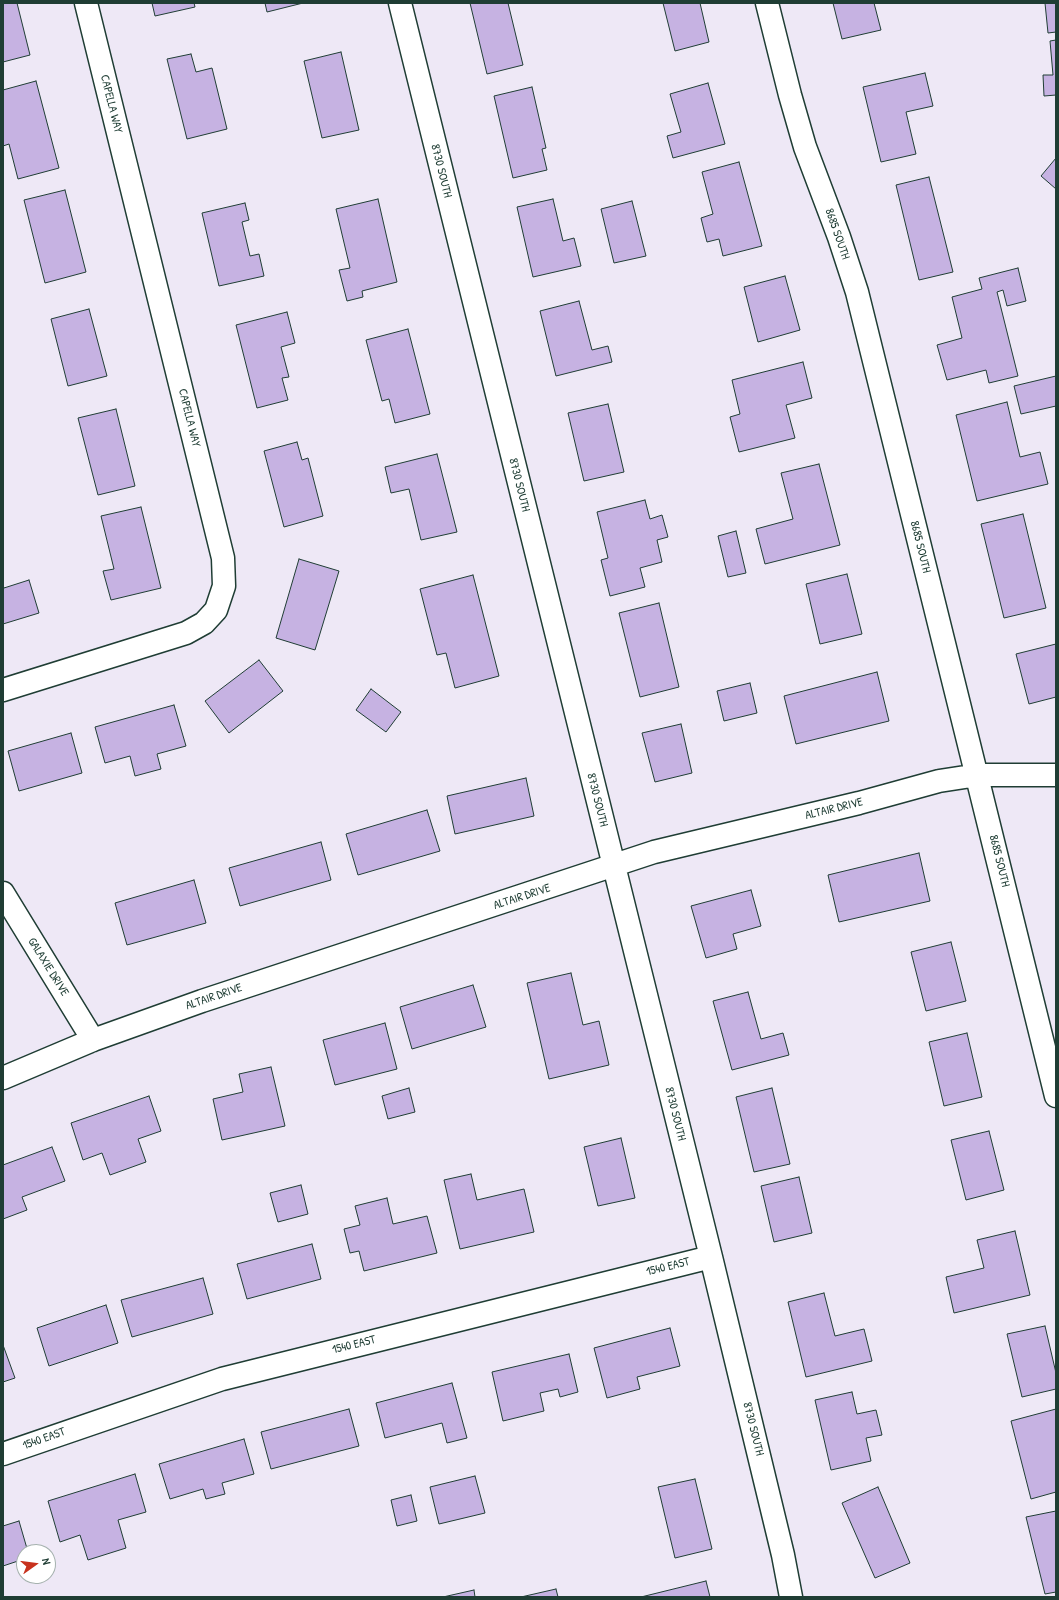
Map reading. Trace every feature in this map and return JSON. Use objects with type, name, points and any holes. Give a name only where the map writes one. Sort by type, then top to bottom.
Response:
[{"type":"street","name":"CAPELLA WAY","points":[[3,690],[186,633],[204,623],[216,610],[224,586],[223,558],[86,3]]},
{"type":"street","name":"8730 SOUTH","points":[[400,3],[711,1256],[784,1555],[791,1597]]},
{"type":"street","name":"8685 SOUTH","points":[[767,3],[790,95],[805,147],[839,237],[856,292],[978,775],[1056,1096]]},
{"type":"street","name":"ALTAIR DRIVE","points":[[3,1078],[93,1040],[202,1001],[654,852],[859,803],[939,782],[978,775],[1056,775]]},
{"type":"street","name":"GALAXIE DRIVE","points":[[3,893],[93,1040]]},
{"type":"street","name":"1540 EAST","points":[[3,1454],[222,1379],[711,1256]]},
{"type":"building","points":[[3,3],[17,3],[30,55],[3,62]]},
{"type":"building","points":[[152,3],[194,3],[195,7],[155,16]]},
{"type":"building","points":[[265,3],[303,3],[267,12]]},
{"type":"building","points":[[470,3],[508,3],[523,65],[487,74]]},
{"type":"building","points":[[663,3],[700,3],[709,42],[675,51]]},
{"type":"building","points":[[833,3],[874,3],[881,30],[842,39]]},
{"type":"building","points":[[1045,3],[1056,3],[1056,32],[1048,33]]},
{"type":"building","points":[[1056,40],[1056,95],[1044,96],[1043,75],[1053,75],[1050,41]]},
{"type":"building","points":[[341,52],[359,130],[322,138],[304,61]]},
{"type":"building","points":[[191,54],[196,72],[212,68],[227,129],[187,139],[167,59]]},
{"type":"building","points":[[925,73],[933,106],[906,112],[916,154],[881,162],[863,87]]},
{"type":"building","points":[[36,81],[59,168],[18,179],[9,144],[3,146],[3,90]]},
{"type":"building","points":[[708,83],[725,144],[673,158],[667,136],[681,132],[670,94]]},
{"type":"building","points":[[532,87],[546,148],[542,149],[547,170],[513,178],[494,96]]},
{"type":"building","points":[[1056,158],[1056,189],[1041,176]]},
{"type":"building","points":[[739,162],[762,246],[723,256],[719,239],[707,242],[701,218],[713,214],[702,172]]},
{"type":"building","points":[[929,177],[953,272],[919,280],[896,185]]},
{"type":"building","points":[[65,190],[86,272],[45,283],[24,200]]},
{"type":"building","points":[[378,199],[397,282],[362,291],[363,297],[347,301],[339,270],[350,268],[336,209]]},
{"type":"building","points":[[553,199],[563,241],[574,238],[581,266],[533,277],[517,207]]},
{"type":"building","points":[[632,201],[646,256],[614,263],[601,209]]},
{"type":"building","points":[[245,203],[249,220],[242,222],[250,256],[259,254],[264,276],[219,286],[202,213]]},
{"type":"building","points":[[1018,268],[1026,301],[1007,306],[1003,290],[997,292],[1018,376],[989,383],[986,370],[947,380],[937,345],[962,338],[952,297],[982,289],[979,278]]},
{"type":"building","points":[[785,276],[800,330],[758,342],[744,287]]},
{"type":"building","points":[[579,301],[592,350],[608,346],[612,362],[556,376],[540,311]]},
{"type":"building","points":[[89,309],[107,376],[68,386],[51,319]]},
{"type":"building","points":[[287,312],[295,343],[281,347],[289,377],[282,378],[288,400],[257,408],[236,325]]},
{"type":"building","points":[[408,329],[430,414],[395,423],[389,399],[382,401],[366,340]]},
{"type":"building","points":[[803,362],[812,398],[786,405],[795,438],[739,452],[730,417],[740,414],[732,380]]},
{"type":"building","points":[[1056,376],[1056,406],[1021,414],[1014,386]]},
{"type":"building","points":[[1007,402],[1020,457],[1040,452],[1048,484],[977,501],[956,415]]},
{"type":"building","points":[[608,404],[624,472],[584,481],[568,413]]},
{"type":"building","points":[[116,409],[135,486],[98,495],[78,418]]},
{"type":"building","points":[[297,442],[302,460],[308,458],[323,516],[284,527],[264,451]]},
{"type":"building","points":[[437,454],[457,532],[421,540],[409,489],[391,493],[385,467]]},
{"type":"building","points":[[819,464],[840,545],[765,564],[756,529],[793,519],[781,473]]},
{"type":"building","points":[[645,500],[650,519],[662,515],[668,537],[657,540],[662,562],[640,568],[645,587],[610,596],[601,560],[608,558],[597,512]]},
{"type":"building","points":[[141,507],[161,588],[111,600],[103,571],[114,569],[101,516]]},
{"type":"building","points":[[1023,514],[1046,608],[1004,618],[981,524]]},
{"type":"building","points":[[736,531],[746,573],[728,577],[718,536]]},
{"type":"building","points":[[299,559],[339,571],[315,650],[276,638]]},
{"type":"building","points":[[847,574],[862,634],[820,644],[806,584]]},
{"type":"building","points":[[473,575],[499,676],[455,688],[446,653],[437,655],[420,589]]},
{"type":"building","points":[[29,580],[39,613],[3,624],[3,585],[4,588]]},
{"type":"building","points":[[659,603],[679,687],[640,697],[619,613]]},
{"type":"building","points":[[1056,644],[1056,697],[1029,704],[1016,654]]},
{"type":"building","points":[[259,660],[283,691],[229,733],[205,701]]},
{"type":"building","points":[[877,672],[889,721],[796,744],[784,696]]},
{"type":"building","points":[[750,683],[757,713],[724,721],[717,691]]},
{"type":"building","points":[[371,689],[401,712],[386,732],[356,710]]},
{"type":"building","points":[[174,705],[186,746],[157,754],[161,769],[135,776],[130,756],[105,763],[95,727]]},
{"type":"building","points":[[681,724],[692,773],[655,782],[642,733]]},
{"type":"building","points":[[71,733],[82,773],[19,791],[8,751]]},
{"type":"building","points":[[526,778],[534,816],[455,834],[447,796]]},
{"type":"building","points":[[427,810],[440,851],[358,875],[346,834]]},
{"type":"building","points":[[321,842],[331,880],[240,906],[229,868]]},
{"type":"building","points":[[919,853],[930,901],[839,922],[828,875]]},
{"type":"building","points":[[194,880],[206,923],[127,945],[115,903]]},
{"type":"building","points":[[751,890],[761,926],[733,934],[737,949],[706,958],[691,906]]},
{"type":"building","points":[[951,942],[966,1001],[926,1011],[911,952]]},
{"type":"building","points":[[571,973],[583,1025],[599,1021],[609,1065],[549,1079],[527,983]]},
{"type":"building","points":[[473,985],[486,1027],[412,1049],[400,1007]]},
{"type":"building","points":[[748,992],[761,1039],[783,1033],[789,1055],[732,1070],[713,1001]]},
{"type":"building","points":[[385,1023],[397,1069],[335,1085],[323,1040]]},
{"type":"building","points":[[967,1033],[982,1097],[944,1106],[929,1042]]},
{"type":"building","points":[[271,1067],[285,1126],[222,1140],[213,1099],[243,1092],[239,1074]]},
{"type":"building","points":[[409,1088],[415,1112],[388,1119],[382,1096]]},
{"type":"building","points":[[772,1088],[790,1164],[754,1172],[736,1097]]},
{"type":"building","points":[[149,1096],[161,1131],[138,1139],[146,1162],[110,1175],[102,1153],[83,1160],[71,1123]]},
{"type":"building","points":[[989,1131],[1004,1190],[966,1200],[951,1140]]},
{"type":"building","points":[[621,1138],[635,1198],[598,1206],[584,1147]]},
{"type":"building","points":[[52,1147],[65,1181],[22,1197],[27,1210],[3,1219],[3,1165]]},
{"type":"building","points":[[471,1174],[477,1200],[524,1189],[534,1232],[460,1249],[444,1180]]},
{"type":"building","points":[[799,1177],[812,1233],[774,1242],[761,1186]]},
{"type":"building","points":[[301,1185],[308,1214],[278,1222],[270,1193]]},
{"type":"building","points":[[387,1198],[393,1224],[427,1216],[437,1253],[364,1271],[359,1251],[350,1253],[344,1229],[360,1225],[355,1206]]},
{"type":"building","points":[[1015,1231],[1030,1295],[954,1313],[946,1277],[984,1268],[977,1240]]},
{"type":"building","points":[[312,1244],[321,1279],[247,1299],[237,1264]]},
{"type":"building","points":[[203,1278],[213,1314],[132,1337],[121,1300]]},
{"type":"building","points":[[824,1293],[835,1336],[864,1329],[872,1361],[806,1377],[788,1302]]},
{"type":"building","points":[[106,1305],[118,1343],[49,1366],[37,1328]]},
{"type":"building","points":[[1045,1326],[1056,1373],[1056,1389],[1022,1397],[1007,1334]]},
{"type":"building","points":[[670,1328],[680,1366],[637,1377],[640,1389],[607,1398],[594,1348]]},
{"type":"building","points":[[3,1345],[15,1378],[3,1382]]},
{"type":"building","points":[[569,1354],[578,1392],[560,1397],[558,1389],[540,1393],[544,1411],[503,1421],[492,1372]]},
{"type":"building","points":[[452,1383],[467,1438],[447,1443],[442,1423],[385,1438],[376,1403]]},
{"type":"building","points":[[852,1392],[857,1414],[876,1410],[882,1435],[866,1438],[871,1461],[831,1470],[815,1400]]},
{"type":"building","points":[[349,1409],[359,1446],[271,1469],[261,1432]]},
{"type":"building","points":[[1056,1409],[1056,1492],[1031,1499],[1011,1421]]},
{"type":"building","points":[[244,1439],[254,1474],[222,1483],[225,1494],[206,1499],[203,1489],[170,1499],[159,1464]]},
{"type":"building","points":[[135,1474],[146,1512],[118,1520],[126,1548],[88,1560],[80,1535],[60,1542],[48,1501]]},
{"type":"building","points":[[475,1476],[485,1513],[439,1524],[430,1487]]},
{"type":"building","points":[[695,1479],[712,1549],[675,1558],[658,1487]]},
{"type":"building","points":[[878,1487],[910,1563],[875,1578],[842,1503]]},
{"type":"building","points":[[411,1495],[417,1521],[397,1526],[391,1500]]},
{"type":"building","points":[[1056,1511],[1056,1592],[1045,1594],[1026,1517]]},
{"type":"building","points":[[19,1521],[26,1544],[16,1544],[16,1562],[3,1566],[3,1526]]},
{"type":"building","points":[[706,1581],[710,1597],[641,1597]]},
{"type":"building","points":[[556,1589],[558,1597],[521,1597]]},
{"type":"building","points":[[474,1590],[475,1597],[443,1597]]}]
